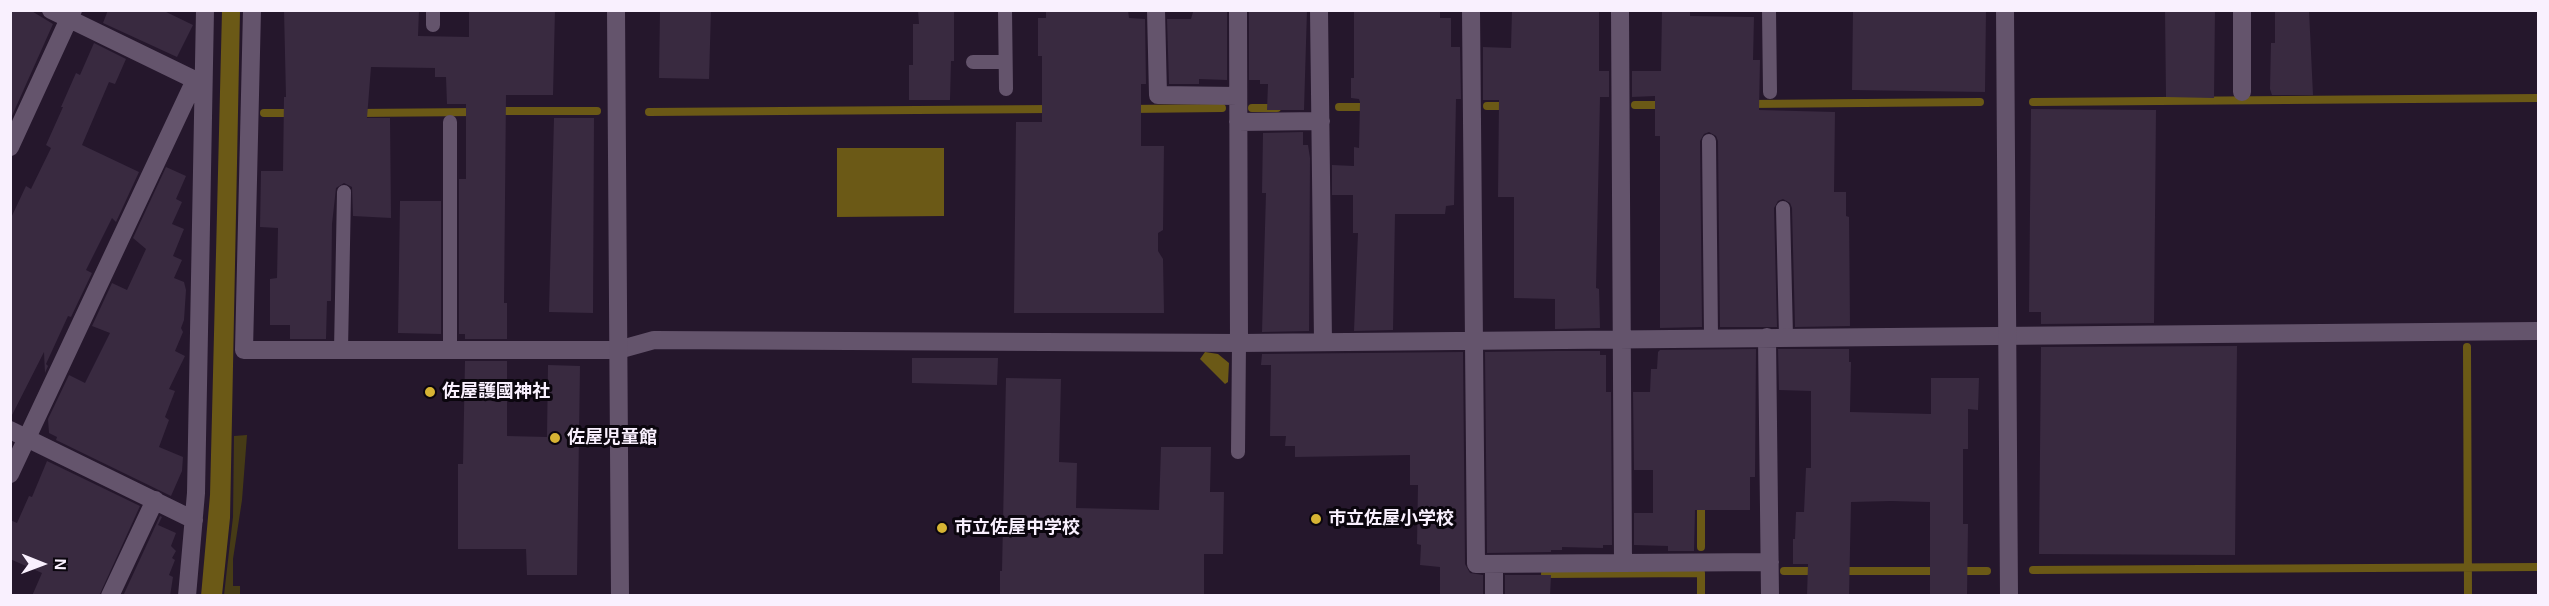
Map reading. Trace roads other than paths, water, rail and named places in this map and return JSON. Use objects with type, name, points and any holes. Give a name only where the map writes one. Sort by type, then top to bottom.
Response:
[{"type":"street","points":[[51,10],[71,15],[199,80]]},
{"type":"street","points":[[187,596],[194,520],[199,378],[199,80],[205,10]]},
{"type":"street","points":[[252,10],[244,350],[618,350],[654,340],[1239,343],[2008,334],[2538,331]]},
{"type":"street","points":[[616,10],[620,596]]},
{"type":"street","points":[[1156,10],[1158,95],[1238,96]]},
{"type":"street","points":[[1238,10],[1239,343]]},
{"type":"street","points":[[1319,10],[1323,342]]},
{"type":"street","points":[[1471,10],[1476,564],[1770,562]]},
{"type":"street","points":[[1620,10],[1623,563]]},
{"type":"street","points":[[2005,10],[2009,596]]},
{"type":"street","points":[[2242,10],[2242,92]]},
{"type":"street","points":[[10,147],[71,15]]},
{"type":"street","points":[[10,474],[199,80]]},
{"type":"street","points":[[1238,122],[1321,121]]},
{"type":"street","points":[[1767,337],[1770,596]]},
{"type":"street","points":[[10,430],[194,520]]},
{"type":"street","points":[[110,596],[155,500]]},
{"type":"street","points":[[1494,564],[1494,596]]},
{"type":"lane","points":[[433,10],[433,25]]},
{"type":"lane","points":[[1005,10],[1006,89]]},
{"type":"lane","points":[[1769,10],[1770,92]]},
{"type":"lane","points":[[973,62],[1005,62]]},
{"type":"lane","points":[[450,122],[450,350]]},
{"type":"lane","points":[[1708,141],[1711,337]]},
{"type":"lane","points":[[341,350],[344,192]]},
{"type":"lane","points":[[1783,208],[1786,337]]},
{"type":"lane","points":[[1238,452],[1239,343]]},
{"type":"waterway","points":[[2033,102],[2538,98]]},
{"type":"waterway","points":[[1749,104],[1980,102]]},
{"type":"waterway","points":[[1635,105],[1664,105]]},
{"type":"waterway","points":[[1487,106],[1510,106]]},
{"type":"waterway","points":[[1339,107],[1370,107]]},
{"type":"waterway","points":[[1130,109],[1222,108]]},
{"type":"waterway","points":[[1252,108],[1277,108]]},
{"type":"waterway","points":[[649,112],[1051,109]]},
{"type":"waterway","points":[[495,111],[597,111]]},
{"type":"waterway","points":[[357,113],[476,112]]},
{"type":"waterway","points":[[264,113],[293,113]]},
{"type":"waterway","points":[[2467,347],[2468,596]]},
{"type":"waterway","points":[[1701,499],[1701,547]]},
{"type":"waterway","points":[[2033,570],[2538,567]]},
{"type":"waterway","points":[[1784,571],[1819,571]]},
{"type":"waterway","points":[[1841,571],[1939,571]]},
{"type":"waterway","points":[[1958,571],[1987,571]]},
{"type":"waterway","points":[[1545,574],[1701,573],[1701,596]]},
{"type":"place","name":"佐屋護國神社","points":[[430,392]]},
{"type":"place","name":"佐屋児童館","points":[[555,438]]},
{"type":"place","name":"市立佐屋小学校","points":[[1316,519]]},
{"type":"place","name":"市立佐屋中学校","points":[[942,528]]}]
